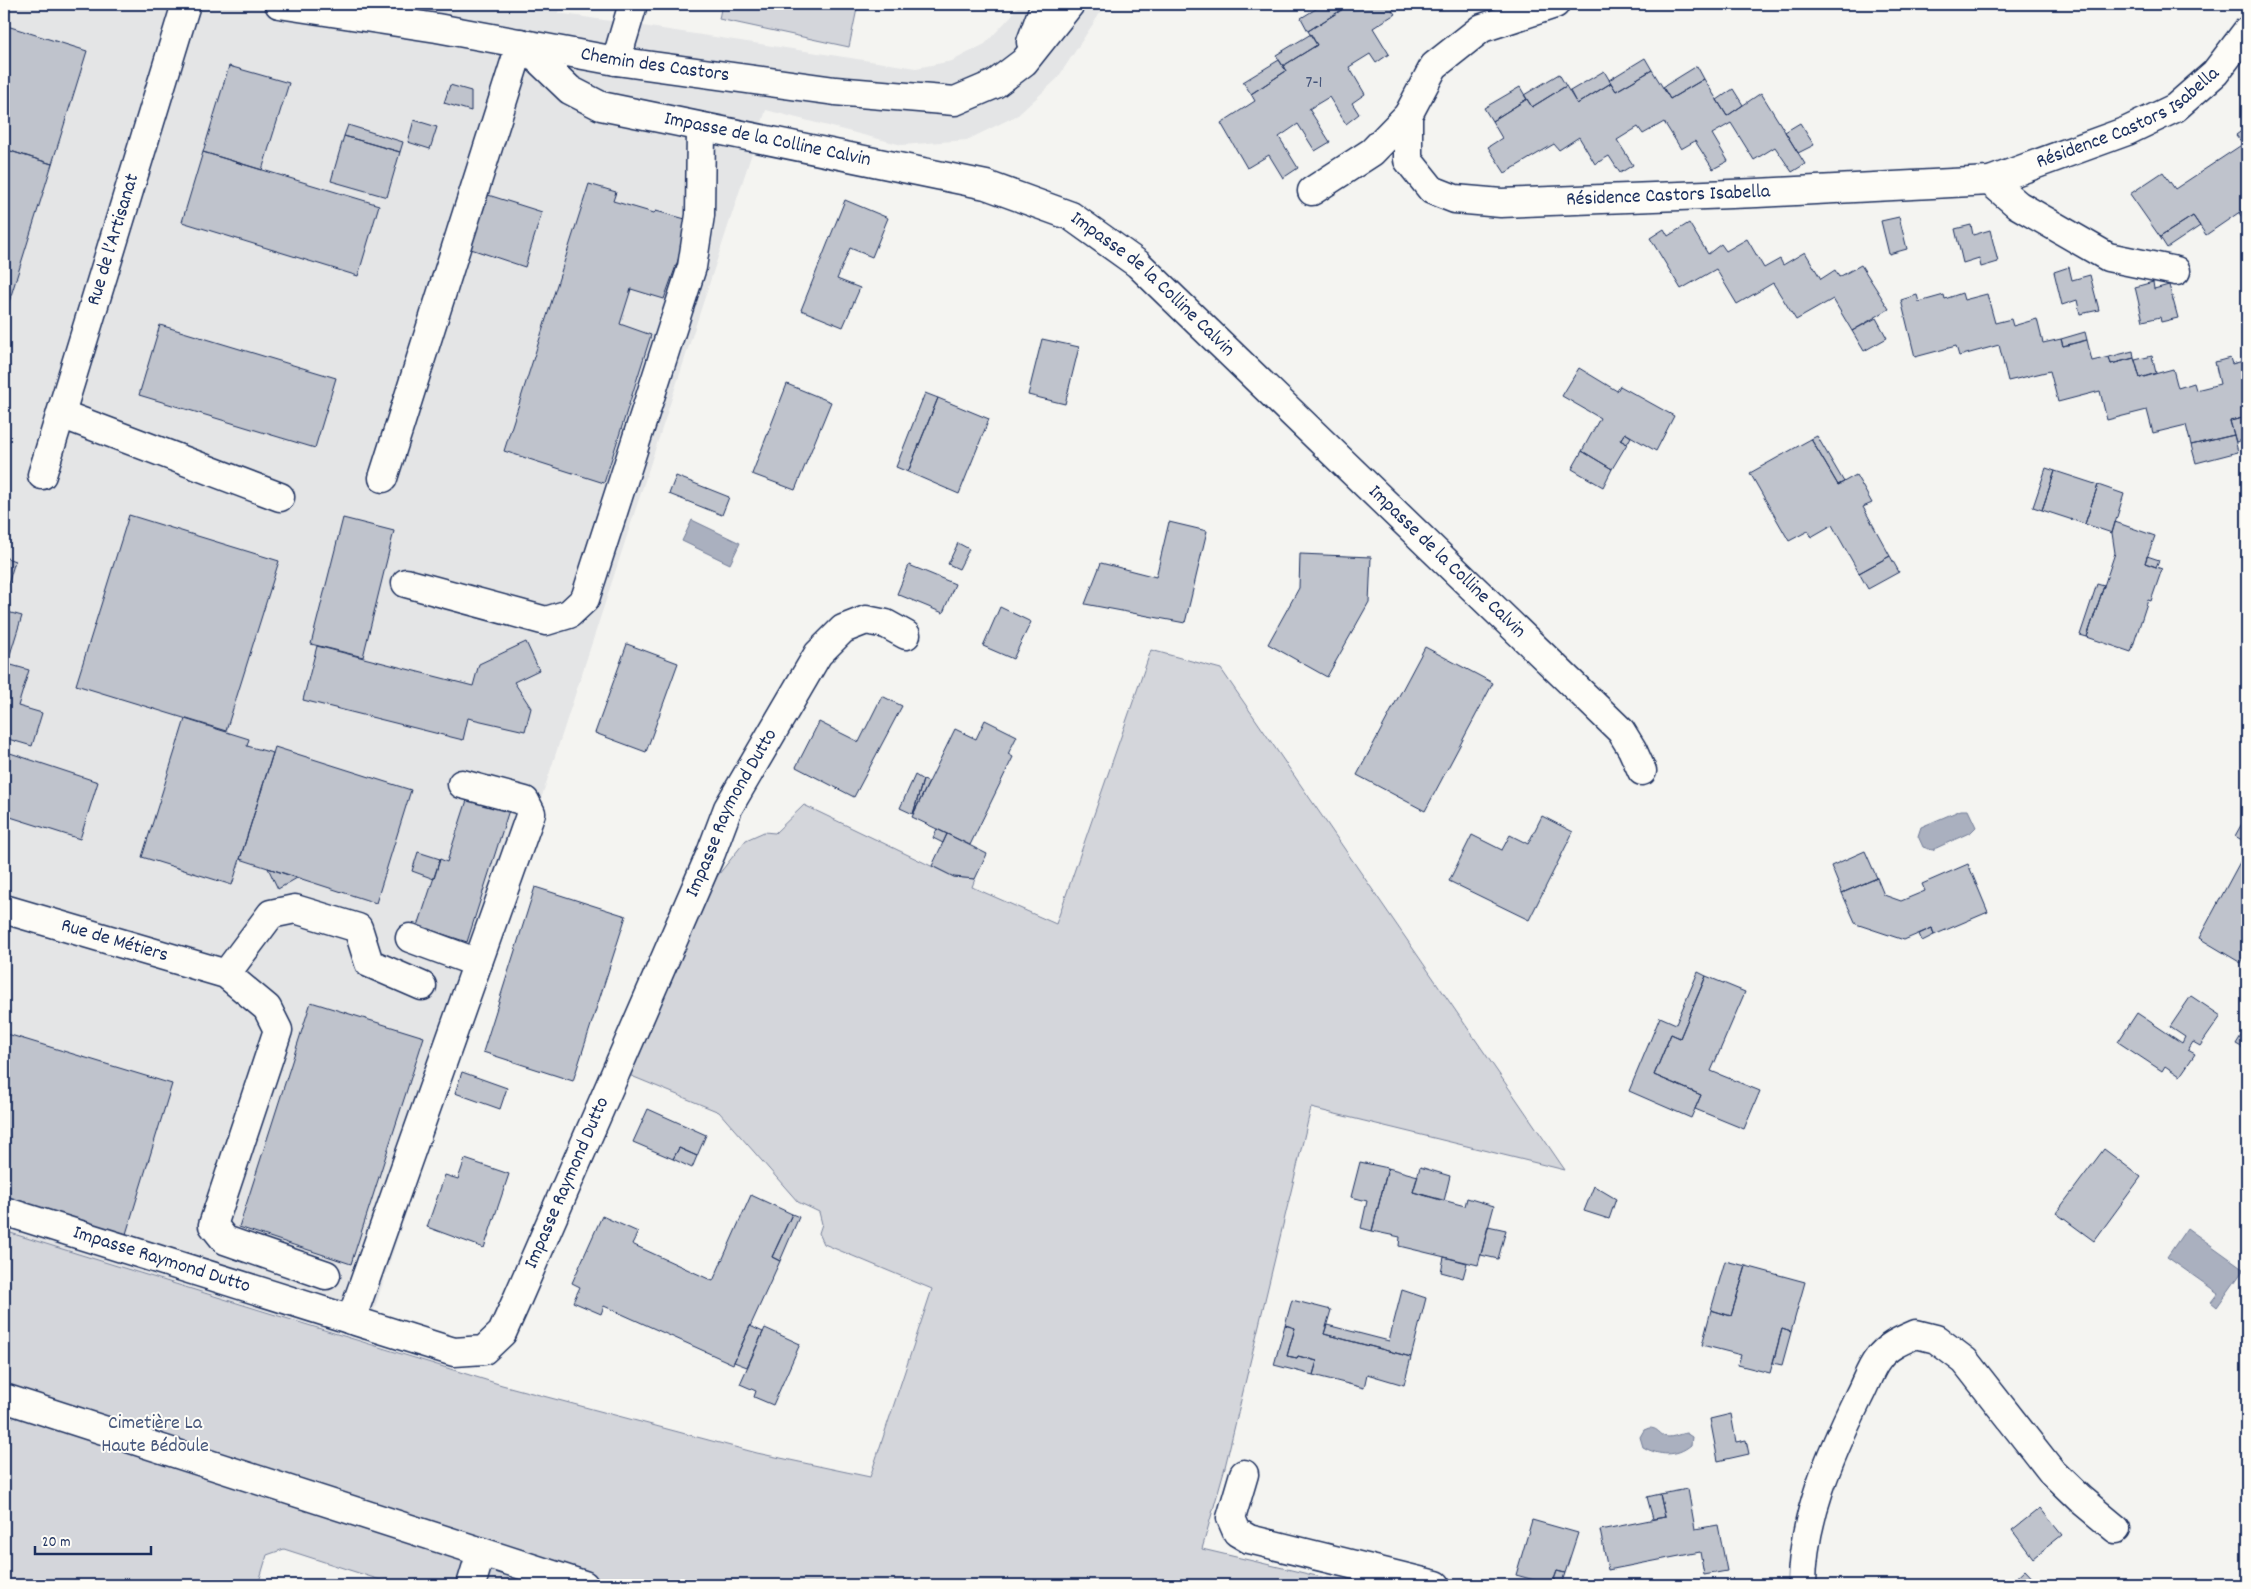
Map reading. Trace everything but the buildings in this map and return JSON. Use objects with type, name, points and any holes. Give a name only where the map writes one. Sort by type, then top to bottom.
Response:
[{"type":"street","name":"Rue de l’Artisanat","points":[[42,475],[186,4]]},
{"type":"street","name":"Chemin des Castors","points":[[279,4],[437,28],[616,61],[836,91],[955,101],[995,84],[1024,62],[1070,4]]},
{"type":"street","points":[[616,61],[633,4]]},
{"type":"street","points":[[1024,62],[1045,4]]},
{"type":"street","name":"Résidence Castors Isabella","points":[[1312,191],[1372,152],[1408,115],[1434,66],[1482,28],[1555,4]]},
{"type":"street","name":"Résidence Castors Isabella","points":[[1408,115],[1408,160],[1432,190],[1455,199],[1501,203],[1757,193],[1990,181],[2127,132],[2175,108],[2216,73],[2247,31]]},
{"type":"street","points":[[383,478],[521,44]]},
{"type":"street","name":"Impasse de la Colline Calvin","points":[[521,44],[570,90],[601,106],[986,185],[1071,216],[1138,264],[1615,724],[1632,749],[1642,771]]},
{"type":"street","points":[[406,583],[546,621],[569,614],[585,599],[692,267],[700,215],[701,127]]},
{"type":"street","points":[[1990,181],[2018,205],[2108,257],[2176,271]]},
{"type":"street","points":[[60,414],[280,497]]},
{"type":"street","name":"Impasse Raymond Dutto","points":[[4,1211],[454,1352],[484,1350],[502,1333],[711,853],[728,808],[818,654],[842,629],[866,620],[886,624],[906,635]]},
{"type":"street","points":[[351,1320],[532,813],[525,801],[462,784]]},
{"type":"street","name":"Rue de Métiers","points":[[4,909],[226,974]]},
{"type":"street","points":[[326,1275],[224,1240],[213,1225],[278,1030],[267,1008],[226,974],[271,914],[295,909],[358,928],[369,963],[422,986]]},
{"type":"street","points":[[410,938],[478,964]]},
{"type":"street","points":[[1802,1585],[1802,1562],[1814,1502],[1841,1433],[1878,1359],[1896,1342],[1916,1334],[1936,1340],[1965,1361],[2052,1472],[2080,1499],[2116,1529]]},
{"type":"street","points":[[4,1398],[584,1585]]},
{"type":"street","points":[[1244,1474],[1231,1518],[1237,1532],[1249,1540],[1436,1585]]},
{"type":"street","points":[[471,1585],[482,1552]]},
{"type":"shaded area","points":[[4,4],[561,4],[558,13],[916,68],[952,61],[985,44],[1012,15],[1019,4],[1106,4],[1057,79],[1018,115],[967,140],[902,145],[766,110],[364,1341],[4,1231]]},
{"type":"green space","points":[[722,4],[858,4],[849,47],[719,19]]},
{"type":"green space","name":"Cimetière La Haute Bédoule","points":[[1151,650],[1221,669],[1565,1170],[1311,1108],[1225,1467],[1202,1549],[1355,1585],[396,1585],[284,1549],[267,1555],[258,1585],[22,1585],[4,1579],[4,1231],[502,1385],[757,1453],[870,1477],[932,1289],[824,1244],[819,1233],[822,1224],[819,1212],[798,1202],[719,1112],[629,1075],[715,879],[746,840],[764,832],[775,833],[804,805],[954,877],[975,879],[972,887],[1056,924]]},
{"type":"water","points":[[692,520],[740,543],[730,564],[682,541]]},
{"type":"water","points":[[1961,810],[1968,810],[1976,827],[1971,832],[1932,850],[1923,847],[1918,836],[1921,827]]},
{"type":"water","points":[[2187,1228],[2244,1269],[2217,1307],[2211,1302],[2218,1293],[2167,1257]]},
{"type":"water","points":[[1649,1428],[1656,1429],[1666,1437],[1686,1433],[1692,1437],[1691,1445],[1680,1452],[1668,1454],[1649,1450],[1643,1447],[1640,1437],[1644,1430]]}]
